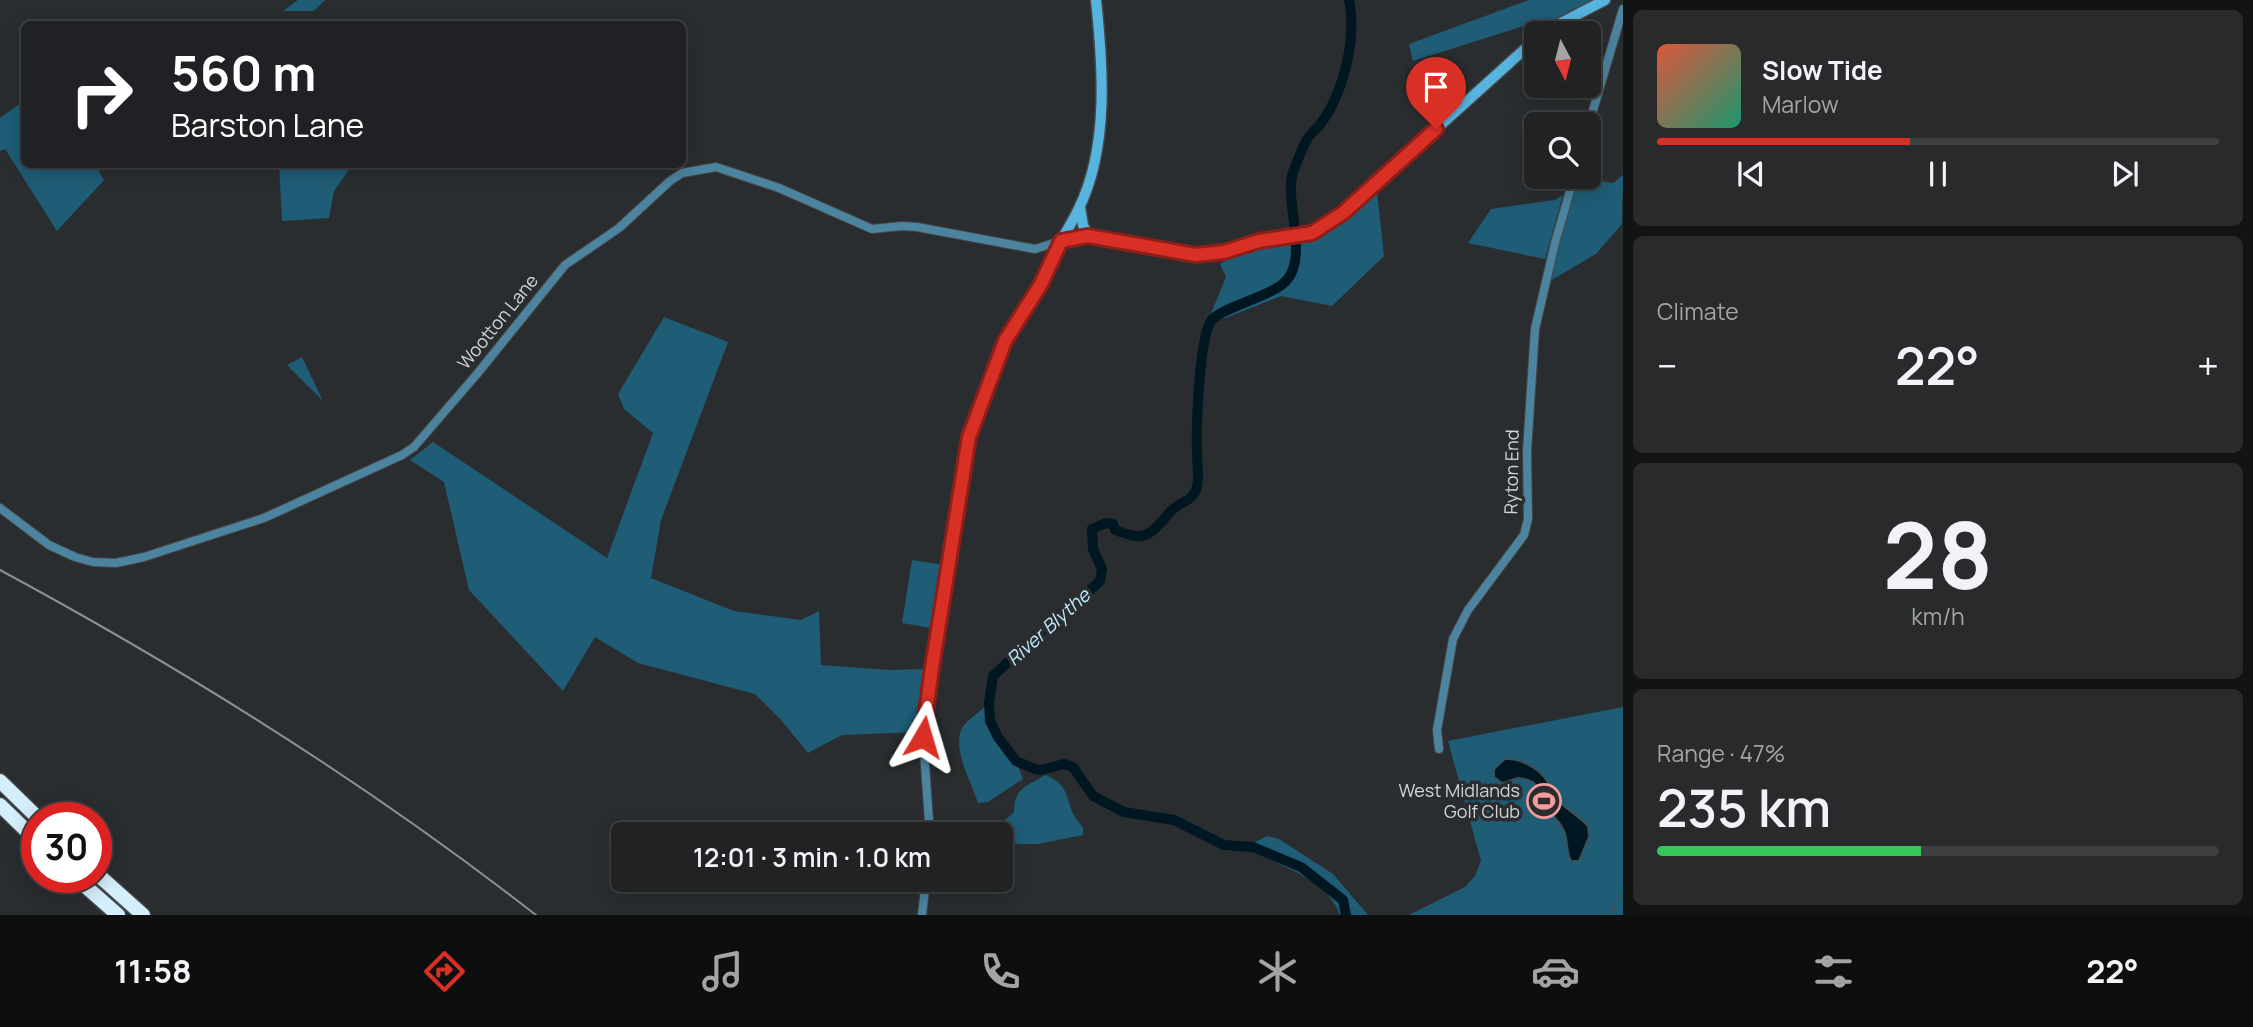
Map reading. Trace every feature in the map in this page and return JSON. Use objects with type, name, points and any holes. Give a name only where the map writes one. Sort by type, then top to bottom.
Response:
[{"type":"highway","points":[[0,781],[22,802]]},
{"type":"highway","points":[[0,805],[21,825]]},
{"type":"highway","points":[[112,887],[143,915]]},
{"type":"highway","points":[[93,893],[118,915]]},
{"type":"street","points":[[929,822],[923,737],[969,437],[1005,341],[1053,261],[1080,207],[1093,166],[1102,119],[1096,0]]},
{"type":"street","points":[[1565,21],[1605,0]]},
{"type":"street","points":[[1593,112],[1623,9]]},
{"type":"street","points":[[1061,241],[1088,236],[1196,255],[1224,252],[1259,241],[1312,233],[1343,213],[1524,50]]},
{"type":"street","name":"Wootton Lane","points":[[0,508],[49,545],[93,562],[116,563],[144,557],[264,518],[380,465],[414,447],[565,265],[619,228],[670,181],[692,170],[716,167],[733,172],[872,229],[918,227],[1035,249],[1053,261]]},
{"type":"street","name":"Ryton End","points":[[1439,750],[1437,730],[1453,639],[1468,610],[1524,534],[1528,519],[1527,451],[1535,328],[1571,189]]},
{"type":"street","points":[[1080,207],[1088,236]]},
{"type":"street","name":"Wootton Lane","points":[[1035,249],[1061,241]]},
{"type":"street","points":[[922,915],[925,892]]},
{"type":"shaded area","points":[[298,0],[325,0],[314,11],[283,11]]},
{"type":"shaded area","points":[[1529,0],[1593,0],[1553,21],[1524,21],[1524,26],[1413,61],[1409,44]]},
{"type":"shaded area","points":[[21,103],[21,168],[97,168],[104,180],[57,231],[5,149],[0,151],[0,118]]},
{"type":"shaded area","points":[[279,168],[350,168],[334,191],[329,218],[282,221]]},
{"type":"shaded area","points":[[1623,175],[1622,224],[1596,254],[1550,281],[1574,189],[1601,189],[1601,181],[1613,183]]},
{"type":"shaded area","points":[[1377,191],[1384,256],[1332,306],[1281,296],[1207,323],[1226,277],[1220,264],[1243,254],[1303,242],[1323,235]]},
{"type":"shaded area","points":[[1563,195],[1545,259],[1468,243],[1491,209],[1555,200]]},
{"type":"shaded area","points":[[664,317],[728,342],[661,520],[651,578],[734,611],[801,620],[819,611],[821,665],[889,670],[926,669],[920,700],[919,732],[842,735],[808,753],[755,694],[638,663],[595,637],[563,691],[469,590],[444,482],[410,460],[433,442],[607,558],[653,433],[624,409],[618,394]]},
{"type":"shaded area","points":[[302,357],[323,401],[287,365]]},
{"type":"shaded area","points":[[912,560],[945,565],[936,629],[902,623]]},
{"type":"shaded area","points":[[989,702],[990,721],[1016,761],[1023,779],[988,802],[978,803],[960,752],[960,732]]},
{"type":"shaded area","name":"West Midlands Golf Club","points":[[1623,707],[1623,915],[1409,915],[1465,887],[1475,876],[1481,861],[1448,741]]},
{"type":"shaded area","points":[[1505,759],[1523,762],[1539,772],[1565,807],[1588,826],[1589,837],[1579,861],[1571,861],[1564,831],[1549,810],[1546,796],[1533,782],[1518,778],[1502,783],[1494,777],[1494,769]]},
{"type":"shaded area","points":[[1045,775],[1055,780],[1065,791],[1076,819],[1083,827],[1083,835],[1038,844],[1016,844],[1013,841],[1013,822],[1003,822],[1014,812],[1016,798],[1022,789]]},
{"type":"shaded area","points":[[1267,836],[1279,839],[1333,874],[1368,915],[1340,915],[1334,902],[1314,883],[1250,849],[1254,843]]},
{"type":"waterway","name":"River Blythe","points":[[1346,915],[1343,900],[1301,867],[1253,847],[1224,845],[1174,820],[1124,812],[1093,796],[1073,767],[1064,764],[1041,770],[1016,761],[990,721],[989,702],[993,676],[1100,581],[1102,569],[1093,549],[1092,529],[1106,523],[1113,524],[1115,530],[1141,536],[1156,528],[1175,507],[1194,494],[1198,477],[1199,384],[1207,331],[1216,316],[1279,287],[1293,271],[1296,258],[1291,198],[1293,172],[1306,142],[1330,109],[1342,80],[1350,47],[1349,0]]},
{"type":"waterway","points":[[1619,898],[1623,894]]},
{"type":"waterway","points":[[1610,915],[1615,904]]},
{"type":"railway","points":[[0,570],[139,648],[275,731],[408,820],[536,915]]},
{"type":"place","name":"West Midlands Golf Club","points":[[1544,801]]},
{"type":"route","points":[[923,737],[969,437],[1005,341],[1041,284],[1061,241],[1088,236],[1196,255],[1215,254],[1259,241],[1312,233],[1343,213],[1436,129]]}]
